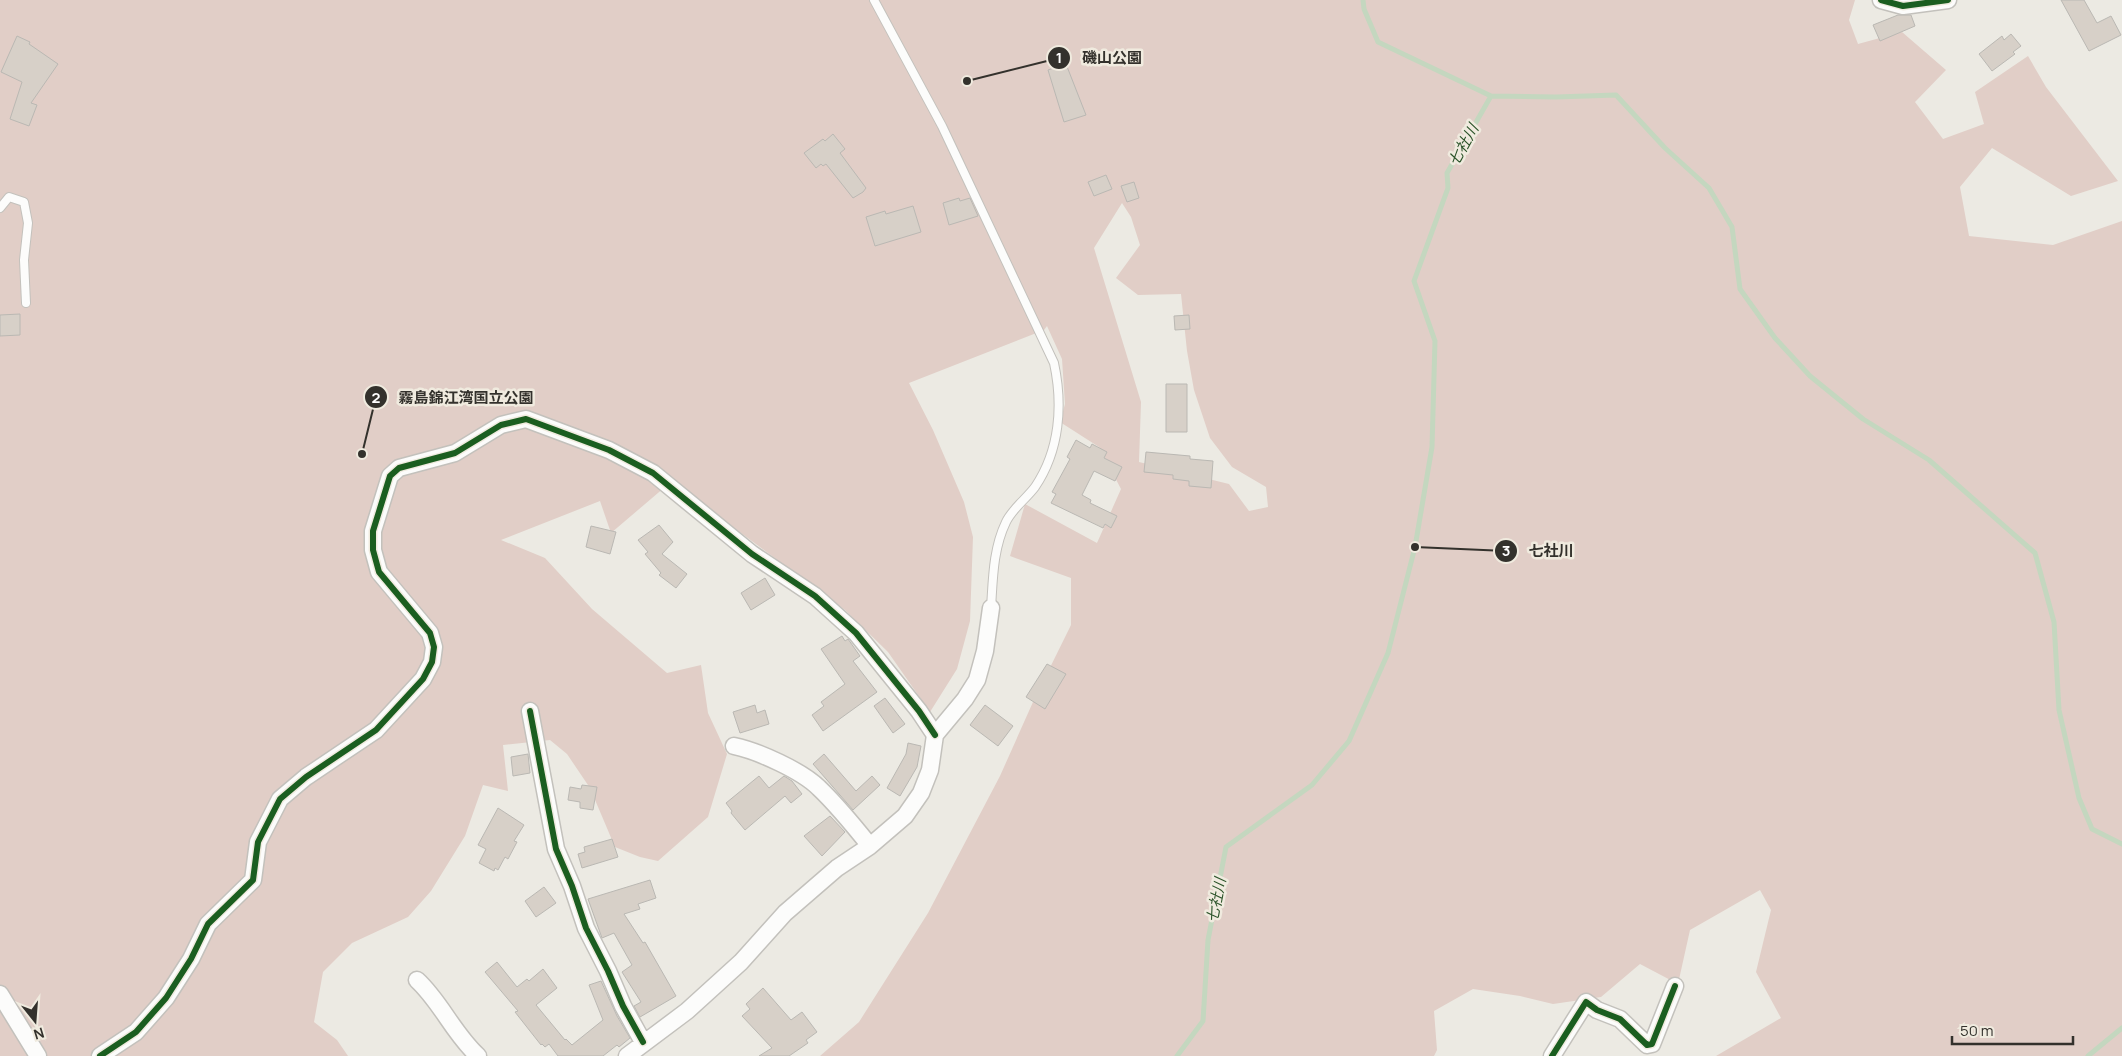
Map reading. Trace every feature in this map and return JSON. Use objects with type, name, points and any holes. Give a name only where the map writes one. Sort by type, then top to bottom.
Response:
[{"type":"street","points":[[1881,0],[1903,6],[1948,0]]},
{"type":"street","points":[[100,1056],[136,1032],[166,998],[191,959],[208,924],[253,880],[258,842],[280,799],[306,777],[376,730],[423,679],[432,662],[434,647],[430,633],[379,572],[373,550],[373,531],[390,476],[399,468],[455,454],[500,425],[526,419],[609,450],[653,473],[752,554],[815,596],[856,632],[919,711],[935,735]]},
{"type":"street","points":[[627,1056],[643,1042],[687,1011],[741,962],[792,908],[838,868],[870,846],[905,816],[921,793],[930,770],[935,735],[965,699],[977,680],[985,651],[991,608]]},
{"type":"street","points":[[530,712],[556,849],[572,886],[586,928],[623,1006],[643,1042]]},
{"type":"street","points":[[734,746],[752,750],[818,787],[870,846]]},
{"type":"street","points":[[417,980],[428,990],[450,1024],[478,1056]]},
{"type":"street","points":[[1552,1056],[1586,1002],[1597,1010],[1620,1018],[1647,1045],[1652,1044],[1675,986]]},
{"type":"street","points":[[0,994],[38,1056]]},
{"type":"lane","points":[[874,0],[942,126],[1043,338],[1054,363],[1060,387],[1060,411],[1053,452],[1035,486],[1006,519],[996,544],[991,608]]},
{"type":"lane","points":[[0,208],[9,197],[24,202],[28,223],[24,260],[26,303]]},
{"type":"shaded area","points":[[0,0],[1855,0],[1849,20],[1858,44],[1902,32],[1946,70],[1915,102],[1943,139],[1984,124],[1975,92],[2028,56],[2046,87],[2118,181],[2071,196],[1992,148],[1960,187],[1969,236],[2053,245],[2122,221],[2122,1056],[1716,1056],[1781,1018],[1756,972],[1771,910],[1760,890],[1690,930],[1678,984],[1640,964],[1601,997],[1553,1004],[1520,996],[1473,989],[1434,1011],[1437,1050],[1434,1056],[820,1056],[859,1022],[928,913],[1000,776],[1033,702],[1071,625],[1071,578],[1010,556],[1025,504],[1097,543],[1121,489],[1099,447],[1060,422],[1065,404],[1062,359],[1047,326],[1044,330],[909,383],[933,430],[964,502],[973,537],[970,621],[957,669],[930,712],[888,652],[845,610],[683,490],[665,487],[611,533],[600,501],[501,540],[545,558],[592,609],[667,673],[701,665],[708,713],[727,754],[708,817],[658,861],[640,857],[615,847],[590,788],[567,754],[550,740],[503,745],[508,791],[483,785],[465,836],[431,891],[408,917],[352,943],[323,972],[314,1022],[337,1040],[348,1056],[0,1056]],"holes":[[[1122,203],[1131,217],[1140,245],[1116,278],[1138,295],[1181,294],[1187,351],[1194,390],[1210,438],[1232,467],[1266,487],[1268,507],[1249,511],[1229,484],[1139,462],[1141,402],[1094,248]]]},
{"type":"building","points":[[2061,0],[2084,0],[2097,23],[2111,16],[2121,35],[2089,51]]},
{"type":"building","points":[[1898,15],[1911,15],[1915,26],[1880,41],[1873,25]]},
{"type":"building","points":[[2011,34],[2021,46],[2013,52],[2015,54],[1992,71],[1979,54],[2002,36],[2004,40]]},
{"type":"building","points":[[17,36],[30,42],[29,44],[58,64],[31,103],[37,105],[29,126],[10,119],[22,82],[1,72]]},
{"type":"building","points":[[1066,64],[1086,115],[1064,122],[1048,70]]},
{"type":"building","points":[[833,134],[845,149],[840,153],[866,188],[853,198],[826,164],[823,166],[821,164],[816,168],[804,153]]},
{"type":"building","points":[[1106,175],[1112,189],[1094,196],[1088,182]]},
{"type":"building","points":[[1134,182],[1139,198],[1127,202],[1121,186]]},
{"type":"building","points":[[959,198],[960,201],[970,198],[978,216],[949,225],[943,203]]},
{"type":"building","points":[[913,206],[921,232],[875,246],[866,217],[885,211],[886,214]]},
{"type":"building","points":[[20,314],[20,335],[0,336],[0,315]]},
{"type":"building","points":[[1189,315],[1190,329],[1175,330],[1174,316]]},
{"type":"building","points":[[1166,384],[1187,384],[1187,432],[1166,432]]},
{"type":"building","points":[[1076,440],[1090,448],[1092,444],[1107,452],[1104,458],[1122,467],[1115,481],[1094,471],[1082,495],[1091,500],[1090,503],[1117,516],[1111,528],[1105,524],[1103,528],[1051,503],[1056,494],[1052,492],[1070,459],[1067,457]]},
{"type":"building","points":[[1146,452],[1190,456],[1190,459],[1213,461],[1211,488],[1189,486],[1189,481],[1173,479],[1173,475],[1144,472]]},
{"type":"building","points":[[659,525],[673,542],[662,554],[687,574],[676,588],[659,575],[661,573],[645,554],[648,552],[638,540]]},
{"type":"building","points":[[591,526],[616,532],[610,554],[586,547]]},
{"type":"building","points":[[765,578],[775,595],[751,610],[741,593]]},
{"type":"building","points":[[842,636],[845,641],[848,639],[860,656],[853,661],[877,692],[823,731],[812,715],[824,706],[821,702],[845,684],[821,649]]},
{"type":"building","points":[[1047,664],[1066,674],[1045,709],[1026,697]]},
{"type":"building","points":[[885,698],[905,724],[893,733],[874,706]]},
{"type":"building","points":[[755,705],[757,713],[765,710],[769,724],[740,733],[733,712]]},
{"type":"building","points":[[985,705],[1013,726],[998,746],[970,725]]},
{"type":"building","points":[[908,743],[921,746],[917,767],[900,796],[887,788],[906,754]]},
{"type":"building","points":[[528,754],[530,773],[513,776],[511,757]]},
{"type":"building","points":[[824,754],[856,791],[872,776],[880,785],[853,810],[813,764]]},
{"type":"building","points":[[759,776],[769,788],[784,776],[792,781],[802,794],[791,803],[785,796],[745,830],[731,813],[732,811],[726,803]]},
{"type":"building","points":[[582,785],[597,787],[593,810],[580,808],[580,802],[568,800],[570,787],[581,789]]},
{"type":"building","points":[[498,808],[524,825],[514,841],[517,842],[508,859],[505,857],[498,870],[495,868],[494,871],[479,863],[486,849],[478,845]]},
{"type":"building","points":[[830,816],[845,832],[822,856],[804,836]]},
{"type":"building","points":[[612,839],[618,857],[582,868],[578,854],[585,852],[584,847]]},
{"type":"building","points":[[650,880],[656,898],[638,904],[640,909],[624,914],[643,943],[645,942],[676,996],[640,1017],[634,1006],[641,1002],[622,972],[632,965],[614,933],[602,938],[588,899]]},
{"type":"building","points":[[544,887],[556,903],[536,917],[525,901]]},
{"type":"building","points":[[497,962],[517,987],[527,979],[529,981],[543,969],[557,988],[536,1005],[565,1040],[572,1045],[603,1020],[589,985],[601,981],[617,1016],[630,1038],[603,1056],[558,1056],[549,1044],[545,1047],[541,1045],[515,1012],[518,1011],[485,972]]},
{"type":"building","points":[[763,988],[791,1020],[802,1012],[817,1032],[806,1040],[808,1043],[789,1056],[759,1056],[772,1048],[742,1016],[750,1009],[746,1004]]},
{"type":"waterway","name":"七社川","points":[[1177,1056],[1203,1021],[1208,940],[1226,847],[1312,785],[1349,741],[1388,653],[1415,547],[1432,447],[1435,341],[1414,281],[1448,188],[1447,173],[1491,96],[1378,42],[1364,9],[1363,0]]},
{"type":"waterway","points":[[1491,96],[1556,97],[1616,95],[1665,148],[1709,188],[1732,227],[1740,289],[1775,338],[1810,376],[1863,419],[1929,460],[2035,553],[2054,622],[2059,710],[2079,798],[2092,829],[2122,844]]},
{"type":"waterway","points":[[2088,1056],[2122,1028]]},
{"type":"cycle path","points":[[1881,0],[1903,6],[1948,0]]},
{"type":"cycle path","points":[[100,1056],[136,1032],[166,998],[191,959],[208,924],[253,880],[258,842],[280,799],[306,777],[376,730],[423,679],[432,662],[434,647],[430,633],[379,572],[373,550],[373,531],[390,476],[399,468],[455,453],[501,425],[526,419],[609,450],[653,473],[752,554],[815,596],[856,633],[919,711],[935,735]]},
{"type":"cycle path","points":[[530,711],[556,849],[572,886],[586,928],[623,1006],[643,1042]]},
{"type":"cycle path","points":[[1552,1056],[1586,1002],[1597,1010],[1620,1019],[1647,1045],[1652,1044],[1675,986]]},
{"type":"place","name":"磯山公園","points":[[967,81]]},
{"type":"place","name":"霧島錦江湾国立公園","points":[[362,454]]},
{"type":"place","name":"七社川","points":[[1415,547]]}]
